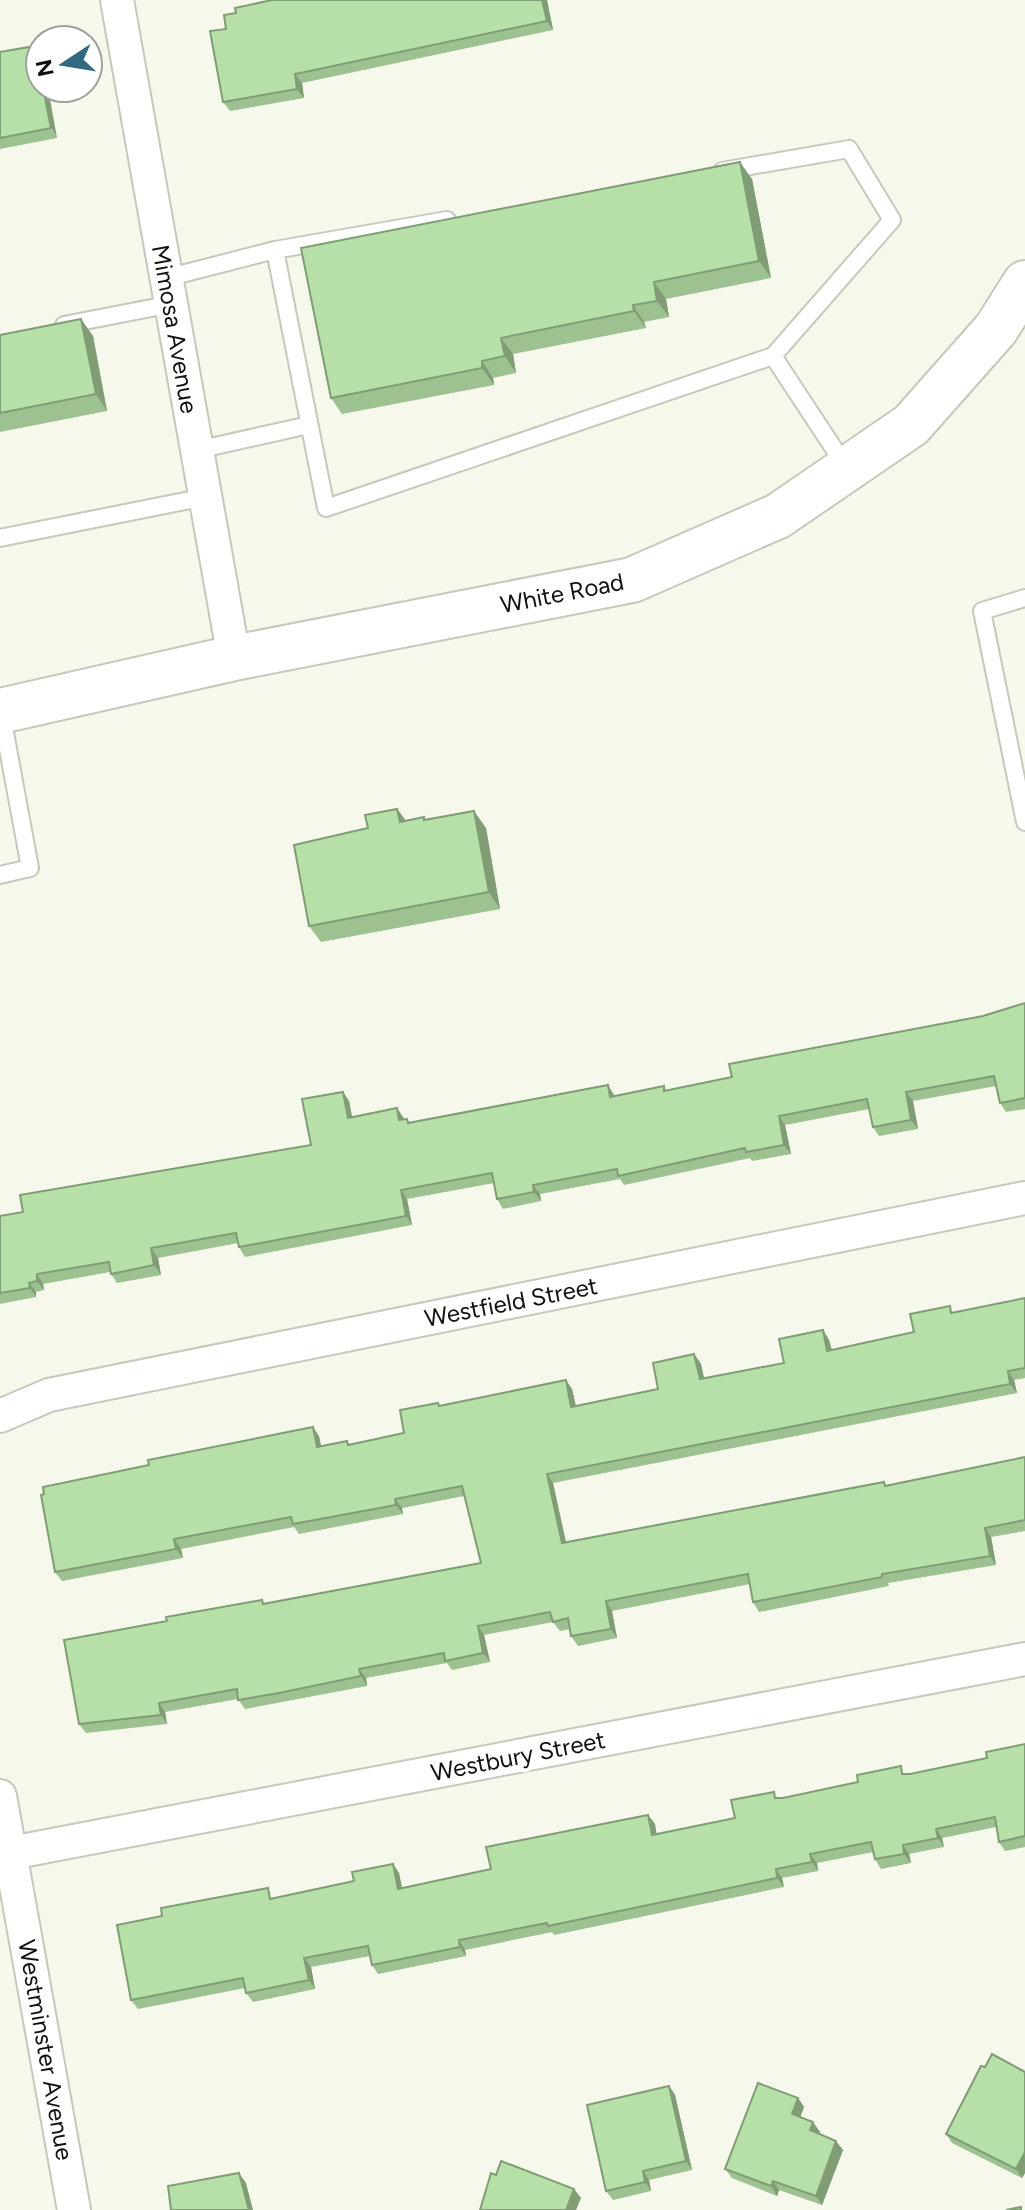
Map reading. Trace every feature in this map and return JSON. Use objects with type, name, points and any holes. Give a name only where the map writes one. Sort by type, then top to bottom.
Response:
[{"type":"main road","name":"White Road","points":[[0,710],[234,658],[632,580],[778,516],[911,425],[996,329],[1025,283]]},
{"type":"street","name":"Mimosa Avenue","points":[[117,0],[234,658]]},
{"type":"street","name":"Westfield Street","points":[[0,1416],[49,1395],[1025,1198]]},
{"type":"street","name":"Westbury Street","points":[[11,1853],[1025,1659]]},
{"type":"street","name":"Westminster Avenue","points":[[0,1796],[74,2210]]},
{"type":"lane","points":[[275,250],[326,508],[773,356],[892,220],[849,149],[709,173]]},
{"type":"lane","points":[[47,328],[169,291],[275,250],[461,217]]},
{"type":"lane","points":[[773,356],[846,468]]},
{"type":"lane","points":[[197,450],[309,425]]},
{"type":"lane","points":[[0,538],[205,497]]},
{"type":"lane","points":[[1025,598],[982,611],[1025,822]]},
{"type":"lane","points":[[0,710],[30,868],[0,875]]},
{"type":"building","points":[[272,0],[542,0],[547,21],[295,74],[297,89],[223,102],[210,31],[226,29],[224,15],[236,13],[235,8]]},
{"type":"building","points":[[24,48],[24,104],[46,104],[51,128],[0,138],[0,52]]},
{"type":"building","points":[[740,162],[759,261],[654,282],[657,301],[633,305],[634,311],[501,338],[505,356],[482,361],[482,368],[331,398],[301,248]]},
{"type":"building","points":[[81,319],[96,394],[0,413],[0,335]]},
{"type":"building","points":[[397,809],[400,822],[474,811],[489,892],[309,926],[294,845],[368,828],[365,815]]},
{"type":"building","points":[[1025,1003],[1025,1098],[1000,1103],[994,1076],[906,1092],[911,1120],[873,1127],[867,1099],[779,1116],[784,1145],[746,1152],[745,1148],[618,1176],[617,1169],[533,1185],[534,1192],[497,1199],[492,1173],[401,1190],[406,1216],[239,1247],[236,1233],[151,1248],[154,1265],[111,1274],[109,1262],[37,1274],[37,1281],[29,1283],[30,1288],[0,1293],[0,1216],[23,1212],[20,1195],[311,1145],[302,1099],[343,1092],[348,1118],[397,1108],[399,1120],[407,1119],[408,1123],[608,1085],[610,1097],[664,1086],[664,1091],[732,1077],[729,1064],[983,1016]]},
{"type":"building","points":[[1025,1298],[1025,1368],[1008,1371],[1010,1384],[547,1474],[562,1543],[884,1482],[885,1486],[1025,1457],[1025,1520],[985,1528],[990,1556],[882,1574],[882,1577],[753,1602],[748,1574],[606,1601],[611,1629],[571,1636],[568,1618],[553,1622],[550,1612],[478,1626],[483,1653],[445,1661],[444,1653],[359,1669],[361,1676],[238,1700],[237,1689],[159,1703],[161,1715],[79,1724],[64,1640],[167,1621],[166,1617],[262,1600],[263,1604],[481,1563],[462,1486],[395,1499],[396,1505],[293,1524],[291,1517],[174,1539],[176,1549],[55,1572],[41,1495],[44,1494],[43,1487],[149,1465],[148,1460],[313,1427],[317,1447],[347,1441],[348,1445],[404,1433],[400,1410],[438,1403],[439,1406],[566,1380],[571,1407],[658,1389],[653,1363],[694,1354],[700,1379],[784,1363],[779,1339],[823,1330],[827,1351],[914,1332],[910,1314],[950,1306],[951,1313]]},
{"type":"building","points":[[1025,1744],[1025,1836],[999,1842],[995,1817],[936,1829],[938,1838],[903,1845],[904,1854],[875,1859],[871,1842],[810,1854],[812,1862],[776,1869],[777,1878],[548,1926],[547,1923],[459,1940],[460,1947],[372,1965],[368,1946],[304,1958],[309,1980],[246,1993],[243,1978],[131,2000],[117,1925],[162,1916],[161,1908],[268,1888],[270,1899],[354,1881],[352,1872],[393,1864],[398,1889],[491,1869],[486,1847],[648,1815],[652,1835],[735,1818],[731,1800],[774,1792],[775,1798],[783,1798],[858,1782],[857,1775],[901,1766],[902,1774],[910,1774],[987,1758],[986,1752]]},
{"type":"building","points":[[992,2054],[1025,2072],[1025,2152],[1016,2169],[946,2134],[981,2066],[985,2067]]},
{"type":"building","points":[[758,2083],[798,2098],[792,2114],[813,2122],[810,2130],[836,2141],[816,2196],[773,2181],[771,2186],[725,2169]]},
{"type":"building","points":[[669,2086],[686,2161],[643,2171],[645,2182],[606,2191],[587,2105]]},
{"type":"building","points":[[501,2161],[574,2189],[566,2210],[480,2210],[491,2173],[496,2175]]},
{"type":"building","points":[[239,2173],[249,2210],[171,2210],[168,2186]]}]
